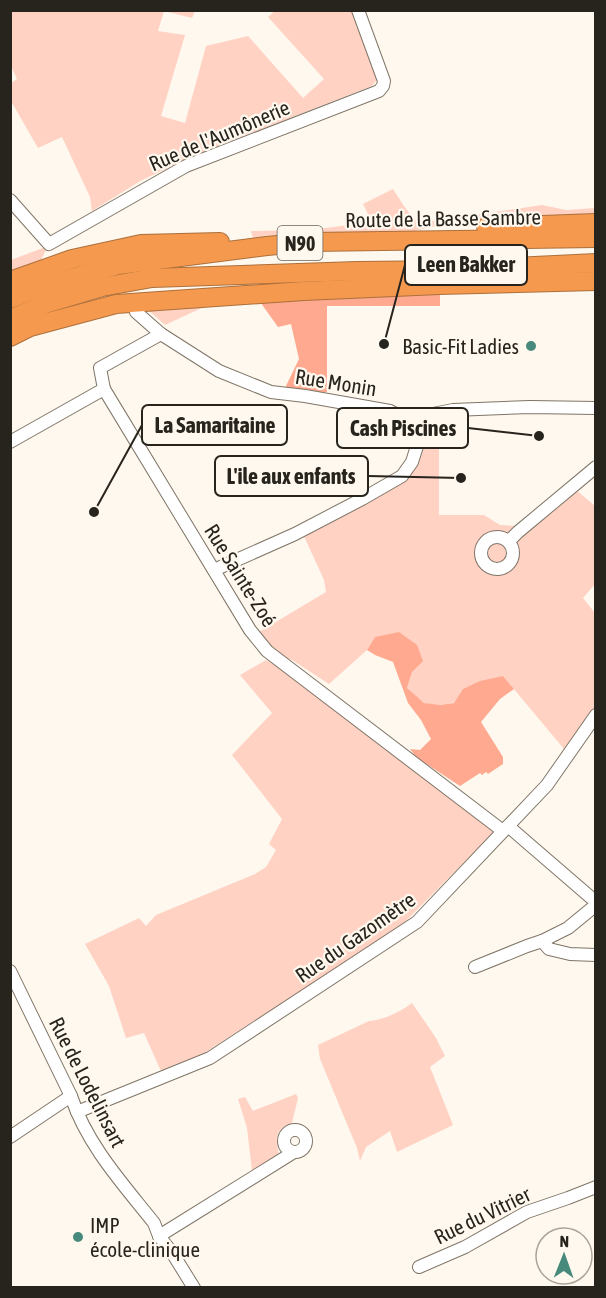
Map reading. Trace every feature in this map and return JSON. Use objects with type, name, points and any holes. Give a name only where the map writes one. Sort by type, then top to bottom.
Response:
[{"type":"highway","points":[[382,242],[459,228],[596,223]]},
{"type":"highway","name":"Route de la Basse Sambre","points":[[10,299],[44,286],[118,266],[267,246],[310,242],[596,238]]},
{"type":"highway","points":[[10,281],[72,259],[141,244],[235,241],[267,246]]},
{"type":"highway","name":"N90","points":[[10,319],[48,303],[102,287],[152,278],[454,270],[596,263]]},
{"type":"highway","points":[[362,289],[454,270]]},
{"type":"highway","points":[[197,276],[240,285],[297,292]]},
{"type":"highway","points":[[10,337],[30,327],[116,304],[439,285],[596,281]]},
{"type":"street","name":"Rue de l'Aumônerie","points":[[10,200],[49,244],[186,166],[379,91],[384,81],[358,10]]},
{"type":"street","name":"Rue Monin","points":[[136,312],[161,334],[219,371],[271,392],[390,411],[407,420],[410,426]]},
{"type":"street","points":[[10,442],[104,389],[100,368],[161,334]]},
{"type":"street","name":"Rue Sainte-Zoé","points":[[104,389],[250,630],[267,651],[505,828],[596,904]]},
{"type":"street","points":[[214,570],[304,529],[402,476],[412,462],[417,446],[410,426],[433,414],[530,407],[596,408]]},
{"type":"street","points":[[509,541],[596,467]]},
{"type":"street","name":"Rue du Gazomètre","points":[[77,1112],[210,1058],[417,922],[547,785],[596,715]]},
{"type":"street","points":[[475,967],[542,941],[568,928],[596,904]]},
{"type":"street","points":[[542,941],[549,949],[570,954],[596,955]]},
{"type":"street","name":"Rue de Lodelinsart","points":[[10,971],[91,1140],[154,1223],[159,1236],[194,1287]]},
{"type":"street","points":[[10,1137],[71,1096]]},
{"type":"street","points":[[159,1236],[294,1152]]},
{"type":"street","name":"Rue du Vitrier","points":[[419,1267],[465,1247],[527,1212],[596,1187]]},
{"type":"shaded area","points":[[355,10],[378,76],[372,86],[210,149],[142,180],[92,211],[90,197],[62,137],[38,148],[11,101],[11,83],[17,79],[11,66],[11,11],[164,11],[158,31],[185,35],[161,116],[185,123],[206,46],[248,36],[303,98],[324,79],[268,17],[275,11]]},
{"type":"shaded area","points":[[164,11],[195,11],[192,18]]},
{"type":"shaded area","points":[[393,189],[418,223],[542,205],[566,210],[595,208],[595,220],[497,227],[446,224],[401,234],[253,238],[251,231],[310,230],[372,222],[363,204]]},
{"type":"shaded area","points":[[48,246],[38,266],[11,276],[11,260]]},
{"type":"shaded area","points":[[440,290],[440,306],[327,306],[327,392],[305,396],[285,388],[299,359],[291,324],[278,327],[258,299]]},
{"type":"shaded area","points":[[206,306],[165,325],[146,308]]},
{"type":"shaded area","points":[[431,419],[439,440],[439,515],[484,515],[500,525],[517,526],[569,484],[595,506],[595,584],[583,598],[595,613],[595,708],[564,749],[503,676],[456,702],[435,705],[423,702],[407,688],[412,672],[375,637],[367,650],[329,684],[292,660],[270,653],[254,635],[326,592],[324,580],[303,534],[417,459],[418,429]]},
{"type":"shaded area","points":[[399,632],[417,645],[423,661],[412,672],[407,688],[424,703],[440,705],[454,703],[463,689],[480,681],[503,676],[514,689],[500,699],[481,722],[503,757],[503,764],[488,774],[480,773],[460,786],[416,757],[410,749],[420,750],[431,739],[421,720],[408,703],[393,662],[367,650],[375,637]]},
{"type":"shaded area","points":[[266,660],[317,689],[489,826],[493,833],[399,928],[198,1057],[161,1071],[144,1033],[126,1038],[109,986],[85,944],[139,918],[146,926],[156,915],[255,874],[266,867],[276,850],[269,844],[282,819],[232,755],[272,713],[240,675]]},
{"type":"shaded area","points":[[412,1003],[436,1038],[445,1056],[430,1067],[453,1125],[397,1152],[390,1131],[366,1147],[360,1161],[357,1148],[320,1059],[318,1045],[369,1021],[392,1015]]},
{"type":"shaded area","points":[[296,1094],[298,1098],[292,1123],[282,1128],[277,1136],[279,1155],[252,1171],[247,1128],[238,1099],[245,1097],[253,1111]]},
{"type":"place","name":"Leen Bakker","points":[[384,344]]},
{"type":"place","name":"Basic-Fit Ladies","points":[[531,346]]},
{"type":"place","name":"Cash Piscines","points":[[539,436]]},
{"type":"place","name":"L'ile aux enfants","points":[[461,478]]},
{"type":"place","name":"La Samaritaine","points":[[94,512]]},
{"type":"place","name":"IMP école-clinique","points":[[78,1237]]}]
